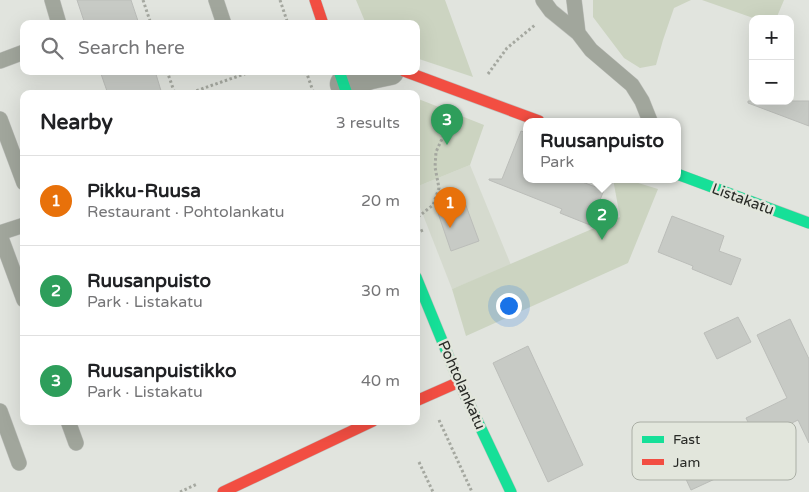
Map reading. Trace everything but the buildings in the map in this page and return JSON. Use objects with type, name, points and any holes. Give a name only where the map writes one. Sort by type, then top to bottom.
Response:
[{"type":"street","points":[[315,0],[320,20]]},
{"type":"street","points":[[343,83],[371,75]]},
{"type":"street","points":[[415,75],[531,118]]},
{"type":"street","name":"Listakatu","points":[[681,175],[809,223]]},
{"type":"street","name":"Pohtolankatu","points":[[420,287],[458,382],[511,492]]},
{"type":"street","points":[[420,399],[458,382]]},
{"type":"street","points":[[223,492],[365,425]]},
{"type":"lane","points":[[52,0],[58,20]]},
{"type":"lane","points":[[216,0],[223,20]]},
{"type":"lane","points":[[543,0],[551,11],[578,33],[592,50],[632,85],[642,100],[649,118]]},
{"type":"lane","points":[[574,0],[578,33]]},
{"type":"lane","points":[[0,61],[20,54]]},
{"type":"lane","points":[[0,119],[20,172]]},
{"type":"lane","points":[[20,226],[0,234],[20,289]]},
{"type":"lane","points":[[0,411],[19,463]]},
{"type":"lane","points":[[69,425],[76,443]]},
{"type":"path","points":[[143,0],[150,20]]},
{"type":"path","points":[[280,0],[287,20]]},
{"type":"path","points":[[168,75],[174,90]]},
{"type":"path","points":[[198,90],[242,75]]},
{"type":"path","points":[[307,75],[313,90]]},
{"type":"path","points":[[427,396],[472,492]]},
{"type":"path","points":[[419,462],[434,492]]},
{"type":"shaded area","points":[[470,165],[511,265],[452,289],[420,207],[420,185]]},
{"type":"green space","points":[[356,0],[445,0],[473,77],[420,59],[420,20],[364,20]]},
{"type":"green space","points":[[593,0],[691,0],[674,8],[656,65],[640,68],[624,58],[593,17]]},
{"type":"green space","points":[[702,0],[784,0],[778,15],[749,15],[749,17]]},
{"type":"green space","points":[[420,100],[484,125],[470,165],[420,185]]},
{"type":"green space","points":[[614,183],[638,183],[658,189],[628,263],[466,336],[452,289],[620,217]]},
{"type":"traffic: fast","points":[[340,75],[346,90]]},
{"type":"traffic: fast","points":[[681,175],[809,223]]},
{"type":"traffic: fast","points":[[420,287],[459,382],[511,492]]},
{"type":"traffic: jam","points":[[315,0],[322,20]]},
{"type":"traffic: jam","points":[[415,75],[531,118]]},
{"type":"traffic: jam","points":[[420,399],[459,382]]},
{"type":"traffic: jam","points":[[223,492],[365,425]]},
{"type":"place","name":"Ruusanpuistikko","points":[[447,145]]},
{"type":"place","name":"Pikku-Ruusa","points":[[450,228]]},
{"type":"place","name":"Ruusanpuisto","points":[[602,240]]}]
